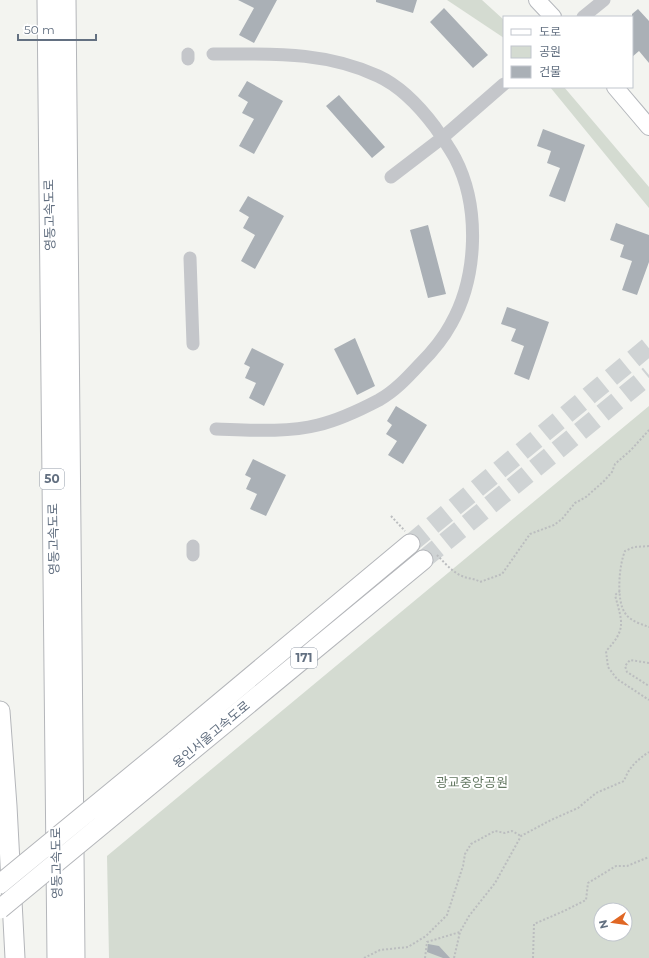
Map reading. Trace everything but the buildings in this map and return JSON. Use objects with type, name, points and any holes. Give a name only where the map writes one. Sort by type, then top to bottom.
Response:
[{"type":"highway","name":"영동고속도로","points":[[47,0],[57,958]]},
{"type":"highway","name":"영동고속도로","points":[[66,0],[75,958]]},
{"type":"highway","name":"용인서울고속도로","points":[[0,884],[174,741],[410,541]]},
{"type":"highway","name":"용인서울고속도로","points":[[0,909],[428,555]]},
{"type":"highway","points":[[0,711],[7,799],[15,958]]},
{"type":"highway","points":[[0,920],[2,958]]},
{"type":"main road","points":[[537,0],[552,16]]},
{"type":"main road","points":[[616,88],[649,127]]},
{"type":"street","points":[[584,16],[604,0]]},
{"type":"street","points":[[213,54],[289,54],[332,61],[371,73],[386,80],[412,100],[442,138],[456,160],[466,186],[470,207],[472,237],[468,277],[452,322],[442,339],[401,384],[380,399],[349,414],[317,425],[266,430],[216,429]]},
{"type":"street","points":[[392,177],[442,138],[503,85]]},
{"type":"street","points":[[190,258],[193,344]]},
{"type":"path","points":[[428,555],[464,577],[475,578],[480,582],[490,577],[495,578],[505,570],[517,550],[530,534],[554,525],[562,519],[575,503],[586,497],[610,476],[615,464],[631,450],[649,430]]},
{"type":"path","points":[[391,516],[410,541]]},
{"type":"path","points":[[649,546],[634,547],[625,551],[620,573],[620,591],[625,614],[632,620],[649,627]]},
{"type":"path","points":[[620,591],[615,595],[622,622],[618,639],[606,651],[608,667],[617,679],[649,700]]},
{"type":"path","points":[[649,663],[630,660],[625,666],[627,672],[649,686]]},
{"type":"path","points":[[454,958],[460,932],[469,916],[495,883],[521,836],[578,808],[596,793],[624,781],[628,770],[638,759],[649,752]]},
{"type":"path","points":[[364,958],[380,950],[408,947],[417,944],[447,915],[463,866],[465,854],[471,844],[495,831],[505,833],[512,831],[521,836]]},
{"type":"path","points":[[533,958],[534,924],[586,900],[588,883],[606,871],[616,866],[627,866],[649,857]]},
{"type":"path","points":[[425,958],[427,942],[460,932]]},
{"type":"green space","points":[[447,0],[482,0],[503,19],[503,37]]},
{"type":"green space","points":[[551,88],[565,88],[649,187],[649,208]]},
{"type":"green space","name":"광교중앙공원","points":[[649,406],[649,958],[109,958],[107,856]]},
{"type":"tunnel","points":[[410,544],[649,346]]},
{"type":"tunnel","points":[[423,560],[649,375]]}]
